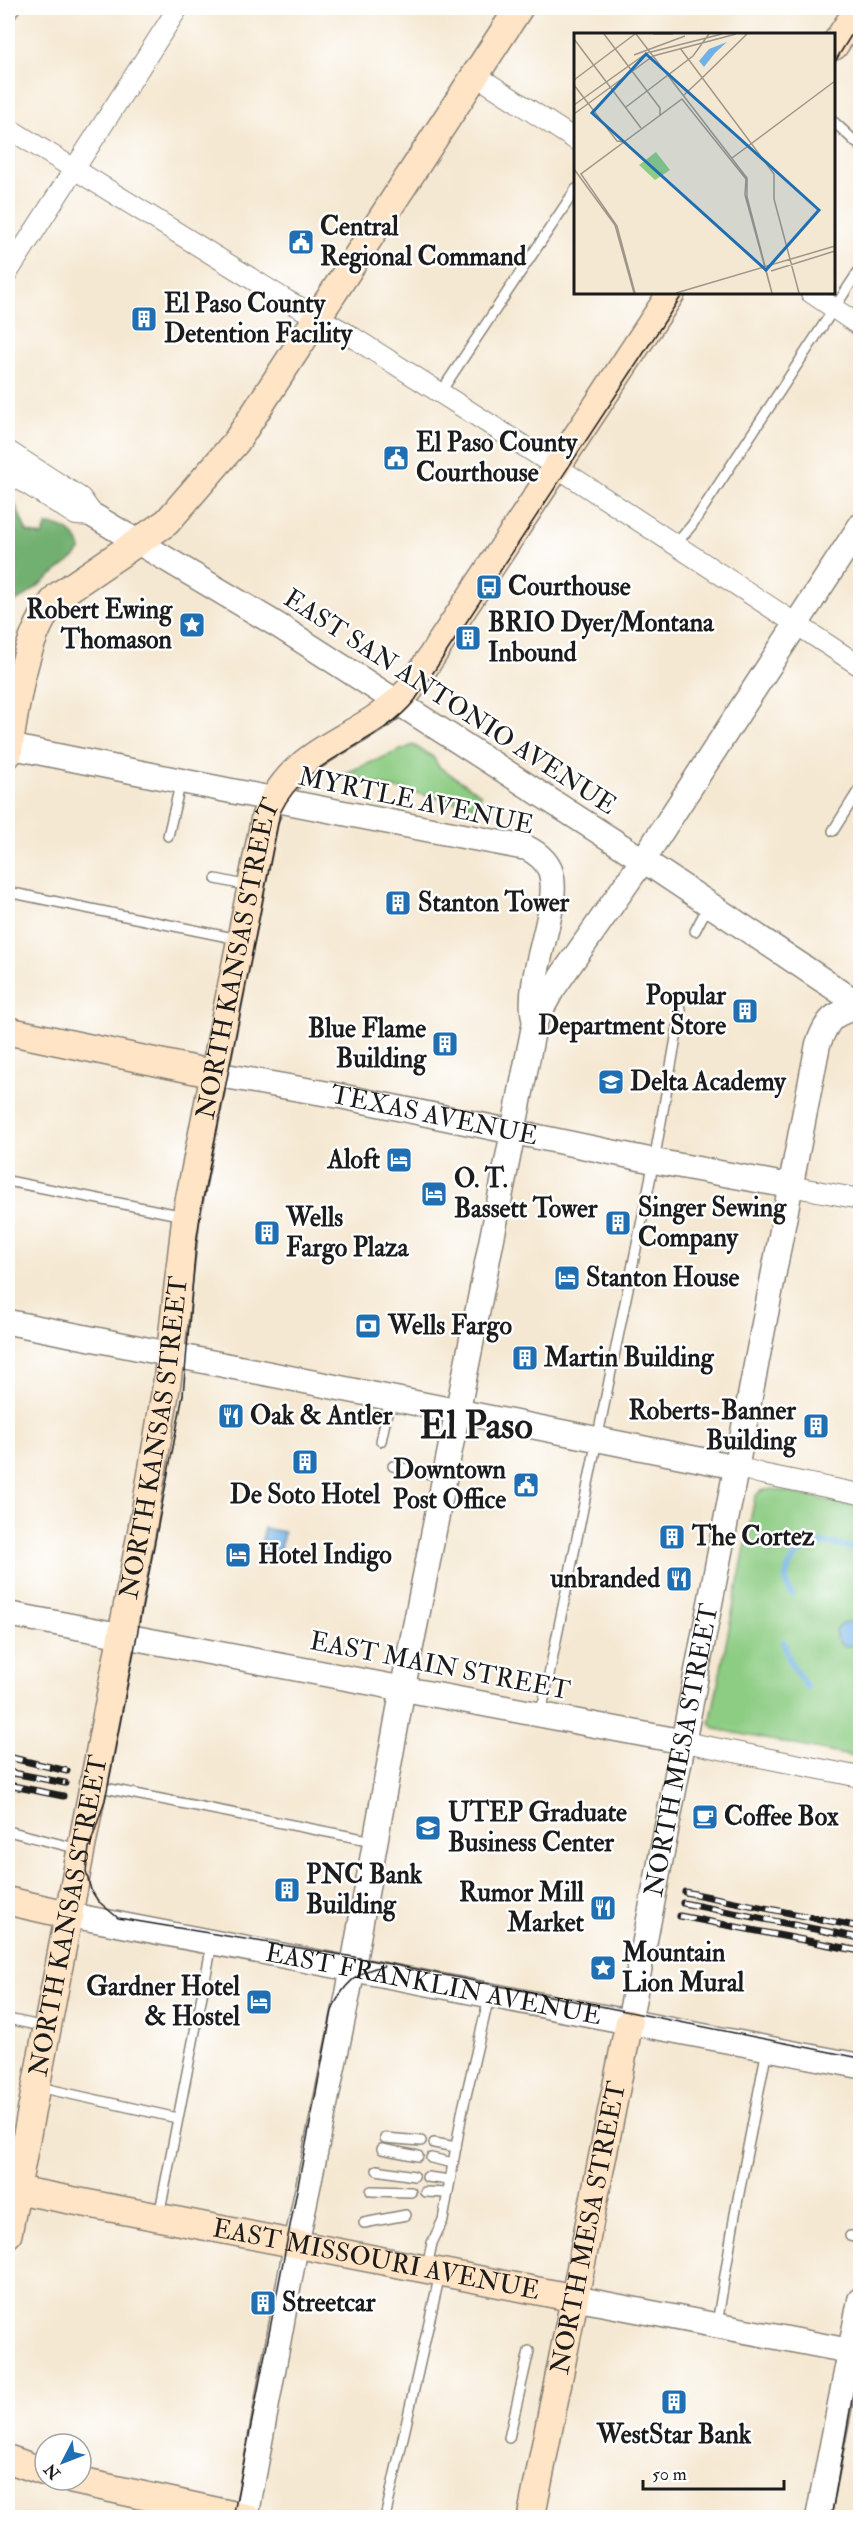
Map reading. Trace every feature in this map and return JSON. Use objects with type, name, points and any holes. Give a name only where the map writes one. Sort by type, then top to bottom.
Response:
[{"type":"main road","points":[[835,44],[859,8]]},
{"type":"main road","points":[[8,749],[33,636],[45,610],[58,596],[167,522],[236,442],[474,74],[513,9]]},
{"type":"main road","name":"NORTH KANSAS STREET","points":[[8,2234],[12,2189],[48,2028],[147,1501],[170,1354],[186,1216],[265,817],[283,782],[301,764],[398,703],[416,681],[671,294]]},
{"type":"main road","name":"TEXAS AVENUE","points":[[8,1031],[214,1074]]},
{"type":"main road","name":"EAST FRANKLIN AVENUE","points":[[8,1901],[70,1915]]},
{"type":"main road","name":"NORTH MESA STREET","points":[[531,2517],[629,2023]]},
{"type":"main road","name":"EAST MISSOURI AVENUE","points":[[12,2189],[574,2298]]},
{"type":"main road","points":[[8,2459],[33,2468]]},
{"type":"main road","points":[[93,2484],[246,2517]]},
{"type":"street","points":[[8,273],[178,8]]},
{"type":"street","points":[[474,74],[574,139]]},
{"type":"street","points":[[8,128],[440,393],[861,666]]},
{"type":"street","points":[[813,294],[861,326]]},
{"type":"street","name":"EAST SAN ANTONIO AVENUE","points":[[8,451],[81,498],[94,516],[279,626],[643,860],[861,1007]]},
{"type":"street","points":[[8,472],[76,515],[94,516]]},
{"type":"street","points":[[246,2517],[296,2245],[353,1968],[403,1687],[535,1021],[552,990],[643,860],[861,526]]},
{"type":"street","name":"MYRTLE AVENUE","points":[[8,749],[181,779],[272,801],[527,848],[543,859],[550,870],[553,890],[531,1005],[535,1021]]},
{"type":"street","name":"NORTH MESA STREET","points":[[629,2023],[818,1044],[829,1020],[861,1007]]},
{"type":"street","name":"TEXAS AVENUE","points":[[214,1074],[340,1095],[654,1161],[861,1199]]},
{"type":"street","points":[[8,1322],[598,1438],[861,1494]]},
{"type":"street","name":"EAST MAIN STREET","points":[[8,1614],[403,1687],[861,1777]]},
{"type":"street","name":"EAST FRANKLIN AVENUE","points":[[70,1915],[861,2066]]},
{"type":"street","name":"EAST MISSOURI AVENUE","points":[[574,2298],[855,2352]]},
{"type":"street","points":[[818,2517],[855,2352],[861,2300]]},
{"type":"lane","points":[[8,19],[15,8]]},
{"type":"lane","points":[[835,124],[861,146]]},
{"type":"lane","points":[[440,393],[574,192]]},
{"type":"lane","points":[[675,545],[692,525],[861,269]]},
{"type":"lane","points":[[168,836],[181,779]]},
{"type":"lane","points":[[833,831],[861,788]]},
{"type":"lane","points":[[216,879],[251,886]]},
{"type":"lane","points":[[8,892],[241,939]]},
{"type":"lane","points":[[695,931],[710,904]]},
{"type":"lane","points":[[541,1714],[654,1161],[681,1010]]},
{"type":"lane","points":[[8,1181],[186,1216]]},
{"type":"lane","points":[[381,1441],[390,1398]]},
{"type":"lane","points":[[393,1466],[444,1477]]},
{"type":"lane","points":[[93,1786],[375,1841]]},
{"type":"lane","points":[[8,1832],[82,1850]]},
{"type":"lane","points":[[159,2218],[212,1941]]},
{"type":"lane","points":[[385,2517],[456,2147],[490,1995]]},
{"type":"lane","points":[[8,2019],[48,2028]]},
{"type":"lane","points":[[717,2325],[735,2214],[767,2049]]},
{"type":"lane","points":[[36,2086],[177,2118]]},
{"type":"lane","points":[[384,2138],[421,2141]]},
{"type":"lane","points":[[434,2142],[456,2147]]},
{"type":"lane","points":[[382,2149],[418,2156]]},
{"type":"lane","points":[[431,2158],[453,2163]]},
{"type":"lane","points":[[377,2170],[414,2176]]},
{"type":"lane","points":[[427,2177],[450,2180]]},
{"type":"lane","points":[[371,2192],[411,2192]]},
{"type":"lane","points":[[425,2192],[448,2193]]},
{"type":"lane","points":[[364,2223],[406,2215]]},
{"type":"lane","points":[[849,2236],[861,2238]]},
{"type":"lane","points":[[509,2438],[529,2351]]},
{"type":"green space","points":[[8,499],[15,504],[27,532],[42,536],[47,525],[58,526],[73,534],[81,549],[75,557],[24,597],[8,606]]},
{"type":"green space","points":[[413,745],[433,757],[439,767],[481,794],[478,804],[474,806],[338,776]]},
{"type":"green space","points":[[773,1489],[860,1507],[860,1758],[716,1729],[710,1724],[755,1497],[760,1491]]},
{"type":"water","points":[[264,1528],[284,1532],[279,1557],[260,1552]]},
{"type":"water","points":[[848,1622],[853,1623],[859,1629],[859,1639],[853,1645],[848,1646],[843,1645],[837,1639],[836,1634],[837,1629],[843,1623]]},
{"type":"waterway","points":[[792,1594],[787,1587],[788,1570],[797,1555],[804,1549],[821,1543],[859,1549]]},
{"type":"waterway","points":[[784,1642],[791,1664],[807,1687]]},
{"type":"tram line","points":[[835,61],[860,21]]},
{"type":"tram line","points":[[683,294],[415,700],[382,730],[325,764],[307,778],[292,793],[280,813],[202,1204],[196,1243],[183,1395],[111,1771],[105,1800],[89,1848],[86,1872],[91,1890],[98,1901],[118,1918],[354,1957],[860,2058]]},
{"type":"tram line","points":[[233,2518],[332,2011],[340,1994],[352,1981],[366,1971],[384,1966]]},
{"type":"tram line","points":[[831,2518],[860,2354]]},
{"type":"railway","points":[[8,1757],[67,1771]]},
{"type":"railway","points":[[8,1772],[65,1783]]},
{"type":"railway","points":[[8,1785],[63,1796]]},
{"type":"railway","points":[[685,1892],[860,1927]]},
{"type":"railway","points":[[683,1903],[860,1938]]},
{"type":"railway","points":[[680,1916],[860,1951]]},
{"type":"place","name":"Central Regional Command","points":[[301,242]]},
{"type":"place","name":"El Paso County Detention Facility","points":[[144,319]]},
{"type":"place","name":"El Paso County Courthouse","points":[[396,458]]},
{"type":"place","name":"Courthouse","points":[[489,587]]},
{"type":"place","name":"Robert Ewing Thomason","points":[[192,625]]},
{"type":"place","name":"BRIO Dyer/Montana Inbound","points":[[468,638]]},
{"type":"place","name":"Stanton Tower","points":[[398,903]]},
{"type":"place","name":"Popular Department Store","points":[[745,1011]]},
{"type":"place","name":"Blue Flame Building","points":[[445,1044]]},
{"type":"place","name":"Delta Academy","points":[[611,1082]]},
{"type":"place","name":"Aloft","points":[[399,1160]]},
{"type":"place","name":"O. T. Bassett Tower","points":[[434,1194]]},
{"type":"place","name":"Singer Sewing Company","points":[[618,1223]]},
{"type":"place","name":"Wells Fargo Plaza","points":[[267,1233]]},
{"type":"place","name":"Stanton House","points":[[567,1278]]},
{"type":"place","name":"Wells Fargo","points":[[368,1326]]},
{"type":"place","name":"Martin Building","points":[[525,1358]]},
{"type":"place","name":"Oak & Antler","points":[[231,1416]]},
{"type":"place","name":"Roberts-Banner Building","points":[[816,1426]]},
{"type":"place","name":"De Soto Hotel","points":[[305,1462]]},
{"type":"place","name":"Downtown Post Office","points":[[526,1485]]},
{"type":"place","name":"The Cortez","points":[[672,1537]]},
{"type":"place","name":"Hotel Indigo","points":[[238,1555]]},
{"type":"place","name":"unbranded","points":[[679,1579]]},
{"type":"place","name":"Coffee Box","points":[[705,1817]]},
{"type":"place","name":"UTEP Graduate Business Center","points":[[428,1828]]},
{"type":"place","name":"PNC Bank Building","points":[[287,1890]]},
{"type":"place","name":"Rumor Mill Market","points":[[603,1908]]},
{"type":"place","name":"Mountain Lion Mural","points":[[603,1968]]},
{"type":"place","name":"Gardner Hotel & Hostel","points":[[259,2002]]},
{"type":"place","name":"Streetcar","points":[[263,2303]]},
{"type":"place","name":"WestStar Bank","points":[[674,2402]]},
{"type":"district","name":"El Paso","points":[[476,1426]]}]
